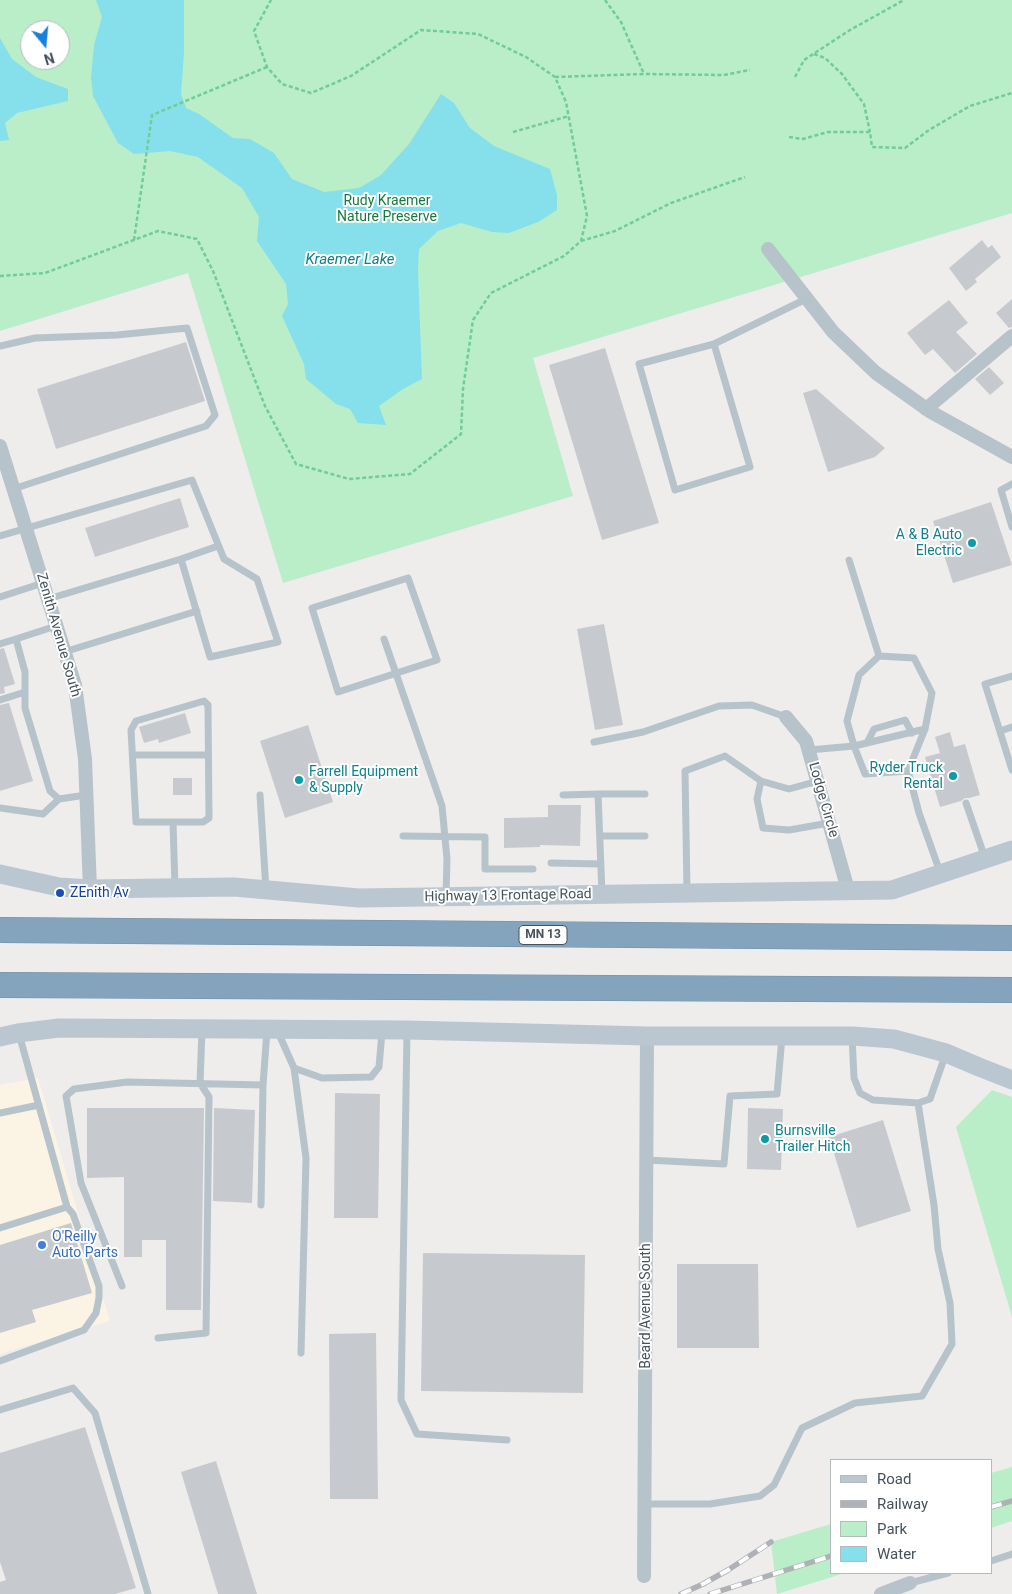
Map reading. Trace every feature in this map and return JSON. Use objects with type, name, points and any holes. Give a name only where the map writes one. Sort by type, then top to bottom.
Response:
[{"type":"highway","name":"MN 13","points":[[0,930],[1012,938]]},
{"type":"highway","points":[[0,985],[1012,990]]},
{"type":"street","points":[[768,249],[833,332],[876,373],[926,409],[1012,457]]},
{"type":"street","points":[[926,409],[1012,336]]},
{"type":"street","name":"Zenith Avenue South","points":[[0,446],[75,685],[85,759],[90,889]]},
{"type":"street","name":"Lodge Circle","points":[[786,717],[806,741],[848,890]]},
{"type":"street","name":"Highway 13 Frontage Road","points":[[0,874],[59,887],[90,889],[234,887],[359,898],[892,890],[1012,850]]},
{"type":"street","points":[[0,1037],[59,1028],[407,1030],[647,1036],[782,1034],[852,1036],[894,1038],[946,1052],[1012,1080]]},
{"type":"street","name":"Beard Avenue South","points":[[644,1576],[647,1036]]},
{"type":"street","points":[[881,1594],[910,1583]]},
{"type":"lane","points":[[714,344],[750,467],[675,490],[639,364],[714,344],[806,299]]},
{"type":"lane","points":[[0,346],[35,338],[117,335],[187,328],[215,415],[206,426],[13,489]]},
{"type":"lane","points":[[0,536],[192,480],[224,559],[257,579],[278,642],[210,657],[181,558]]},
{"type":"lane","points":[[1012,484],[1002,490],[1012,527]]},
{"type":"lane","points":[[48,599],[218,546]]},
{"type":"lane","points":[[849,560],[879,656]]},
{"type":"lane","points":[[408,578],[437,660],[396,674],[338,692],[312,608],[408,578]]},
{"type":"lane","points":[[0,597],[43,583]]},
{"type":"lane","points":[[64,652],[196,611]]},
{"type":"lane","points":[[0,644],[56,626]]},
{"type":"lane","points":[[16,639],[25,672],[25,708],[50,791],[59,799]]},
{"type":"lane","points":[[384,639],[442,806],[447,859],[446,897]]},
{"type":"lane","points":[[908,771],[866,774],[854,746],[847,722],[859,675],[879,656],[914,658],[932,692],[924,729],[908,771],[919,814],[941,874]]},
{"type":"lane","points":[[1012,676],[985,684],[1012,770]]},
{"type":"lane","points":[[0,700],[25,692]]},
{"type":"lane","points":[[204,702],[208,705],[208,755],[208,818],[203,822],[136,822],[132,730],[136,721],[204,702]]},
{"type":"lane","points":[[594,742],[644,732],[719,706],[752,705],[786,717]]},
{"type":"lane","points":[[867,743],[874,729],[905,720],[912,733]]},
{"type":"lane","points":[[1000,730],[1012,727]]},
{"type":"lane","points":[[809,750],[854,746],[924,729]]},
{"type":"lane","points":[[133,754],[208,755]]},
{"type":"lane","points":[[687,893],[685,771],[725,756],[761,781],[789,789],[818,781]]},
{"type":"lane","points":[[761,781],[757,799],[763,828],[789,830],[829,823]]},
{"type":"lane","points":[[0,808],[43,814],[59,799],[86,794]]},
{"type":"lane","points":[[598,794],[602,894]]},
{"type":"lane","points":[[563,795],[645,794]]},
{"type":"lane","points":[[260,795],[266,890]]},
{"type":"lane","points":[[966,803],[985,859]]},
{"type":"lane","points":[[173,822],[175,888]]},
{"type":"lane","points":[[403,836],[485,837],[484,869],[532,869]]},
{"type":"lane","points":[[600,836],[645,836]]},
{"type":"lane","points":[[551,862],[601,864]]},
{"type":"lane","points":[[272,1029],[294,1068],[306,1158],[302,1353]]},
{"type":"lane","points":[[261,1205],[263,1085],[272,1029]]},
{"type":"lane","points":[[158,1338],[206,1333],[209,1097],[200,1083],[202,1030]]},
{"type":"lane","points":[[294,1068],[322,1078],[371,1077],[379,1067],[382,1030]]},
{"type":"lane","points":[[407,1030],[401,1400],[417,1434],[507,1440]]},
{"type":"lane","points":[[0,1361],[84,1330],[96,1313],[99,1298],[99,1286],[73,1214],[67,1207],[18,1033]]},
{"type":"lane","points":[[647,1160],[724,1164],[730,1096],[777,1094],[782,1034]]},
{"type":"lane","points":[[852,1036],[854,1078],[860,1093],[873,1100],[918,1103],[930,1099],[946,1052]]},
{"type":"lane","points":[[122,1286],[82,1183],[66,1096],[74,1089],[127,1082],[263,1085]]},
{"type":"lane","points":[[644,1504],[710,1504],[760,1496],[774,1485],[802,1428],[855,1403],[922,1396],[952,1344],[950,1303],[938,1250],[934,1205],[918,1103]]},
{"type":"lane","points":[[0,1113],[39,1105]]},
{"type":"lane","points":[[0,1228],[67,1207]]},
{"type":"lane","points":[[0,1410],[73,1388],[95,1414],[148,1594]]},
{"type":"lane","points":[[992,1560],[1012,1554]]},
{"type":"lane","points":[[910,1583],[944,1574]]},
{"type":"path","points":[[271,0],[254,31],[266,68],[282,84],[310,93],[351,76],[421,30],[478,34],[526,58],[555,77],[566,102],[587,216],[581,241]]},
{"type":"path","points":[[605,0],[621,22],[644,74]]},
{"type":"path","points":[[795,76],[804,60],[850,30],[904,0]]},
{"type":"path","points":[[814,54],[825,58],[842,74],[864,104],[872,147],[905,148],[929,130],[970,106],[1012,93]]},
{"type":"path","points":[[134,240],[152,115],[266,68]]},
{"type":"path","points":[[555,77],[644,74],[724,75],[750,70]]},
{"type":"path","points":[[513,132],[569,116]]},
{"type":"path","points":[[790,137],[803,139],[828,132],[870,132]]},
{"type":"path","points":[[0,276],[45,273],[158,231],[197,239],[213,272],[265,406],[296,464],[349,479],[410,474],[461,434],[463,389],[473,320],[490,293],[564,256],[581,241],[615,231],[671,203],[745,177]]},
{"type":"shaded area","points":[[38,1078],[110,1321],[0,1354],[0,1085]]},
{"type":"green space","name":"Rudy Kraemer Nature Preserve","points":[[0,0],[1012,0],[1012,213],[533,358],[573,496],[283,583],[188,273],[0,331]]},
{"type":"green space","points":[[992,1090],[1012,1097],[1012,1317],[956,1127]]},
{"type":"green space","points":[[1012,1467],[1012,1521],[992,1528],[992,1473]]},
{"type":"green space","points":[[830,1524],[830,1574],[842,1574],[777,1594],[771,1542]]},
{"type":"water","name":"Kraemer Lake","points":[[96,0],[184,0],[184,53],[181,94],[186,108],[199,114],[233,138],[250,139],[274,153],[292,179],[324,192],[359,188],[381,175],[409,144],[441,94],[454,103],[470,128],[494,146],[550,169],[557,195],[557,210],[538,222],[509,233],[492,232],[461,223],[438,231],[419,249],[422,379],[403,389],[379,406],[386,425],[358,423],[350,409],[336,404],[306,379],[304,364],[282,316],[288,304],[286,284],[257,241],[259,217],[242,188],[198,157],[170,151],[134,154],[118,143],[93,96],[91,78],[94,45],[102,17]]},
{"type":"water","points":[[0,38],[12,59],[20,65],[20,70],[27,70],[36,77],[68,89],[68,101],[17,113],[5,123],[9,140],[0,141]]},
{"type":"building","points":[[982,240],[988,248],[992,245],[1001,257],[975,279],[977,282],[966,291],[949,268]]},
{"type":"building","points":[[1012,299],[1012,327],[1009,328],[996,313]]},
{"type":"building","points":[[949,300],[968,323],[956,332],[977,354],[955,373],[933,349],[925,355],[907,333]]},
{"type":"building","points":[[186,342],[205,401],[56,449],[37,389]]},
{"type":"building","points":[[605,348],[659,523],[602,540],[549,365]]},
{"type":"building","points":[[989,367],[1004,383],[990,395],[975,379]]},
{"type":"building","points":[[816,389],[885,448],[875,457],[828,472],[803,393]]},
{"type":"building","points":[[180,498],[189,527],[95,557],[85,528]]},
{"type":"building","name":"A & B Auto Electric","points":[[991,502],[1012,565],[953,583],[933,521]]},
{"type":"building","points":[[604,624],[623,725],[595,730],[577,629]]},
{"type":"building","points":[[4,648],[15,684],[4,687],[5,693],[0,694],[0,649]]},
{"type":"building","points":[[9,703],[33,781],[0,791],[0,705]]},
{"type":"building","points":[[185,713],[191,733],[159,743],[158,739],[144,743],[139,727]]},
{"type":"building","name":"Farrell Equipment & Supply","points":[[308,725],[333,802],[285,818],[260,741]]},
{"type":"building","name":"Ryder Truck Rental","points":[[950,732],[954,747],[965,744],[980,795],[940,807],[925,757],[940,753],[935,737]]},
{"type":"building","points":[[173,778],[192,778],[192,795],[173,795]]},
{"type":"building","points":[[548,805],[581,805],[580,846],[540,845],[540,847],[504,848],[504,818],[548,817]]},
{"type":"building","points":[[335,1093],[380,1094],[378,1218],[334,1218]]},
{"type":"building","points":[[87,1108],[204,1108],[201,1310],[166,1310],[166,1240],[142,1240],[142,1257],[124,1257],[124,1177],[87,1178]]},
{"type":"building","points":[[214,1108],[255,1110],[252,1203],[213,1201]]},
{"type":"building","name":"Burnsville Trailer Hitch","points":[[748,1108],[783,1109],[781,1170],[747,1169]]},
{"type":"building","points":[[883,1120],[911,1211],[857,1228],[829,1137]]},
{"type":"building","points":[[71,1223],[92,1293],[32,1310],[36,1322],[0,1333],[0,1245]]},
{"type":"building","points":[[423,1253],[585,1255],[583,1393],[421,1391]]},
{"type":"building","points":[[677,1264],[758,1264],[759,1348],[677,1348]]},
{"type":"building","points":[[376,1333],[378,1499],[330,1499],[329,1334]]},
{"type":"building","points":[[85,1427],[136,1588],[115,1594],[0,1594],[0,1582],[6,1580],[0,1562],[0,1453]]},
{"type":"building","points":[[216,1461],[257,1594],[218,1594],[181,1472]]},
{"type":"railway","points":[[992,1507],[1012,1501]]},
{"type":"railway","points":[[681,1594],[728,1570],[771,1542]]},
{"type":"railway","points":[[710,1594],[830,1556]]},
{"type":"place","name":"A & B Auto Electric","points":[[972,543]]},
{"type":"place","name":"Ryder Truck Rental","points":[[953,776]]},
{"type":"place","name":"Farrell Equipment & Supply","points":[[299,780]]},
{"type":"place","name":"ZEnith Av","points":[[60,893]]},
{"type":"place","name":"Burnsville Trailer Hitch","points":[[765,1139]]},
{"type":"place","name":"O'Reilly Auto Parts","points":[[42,1245]]}]
